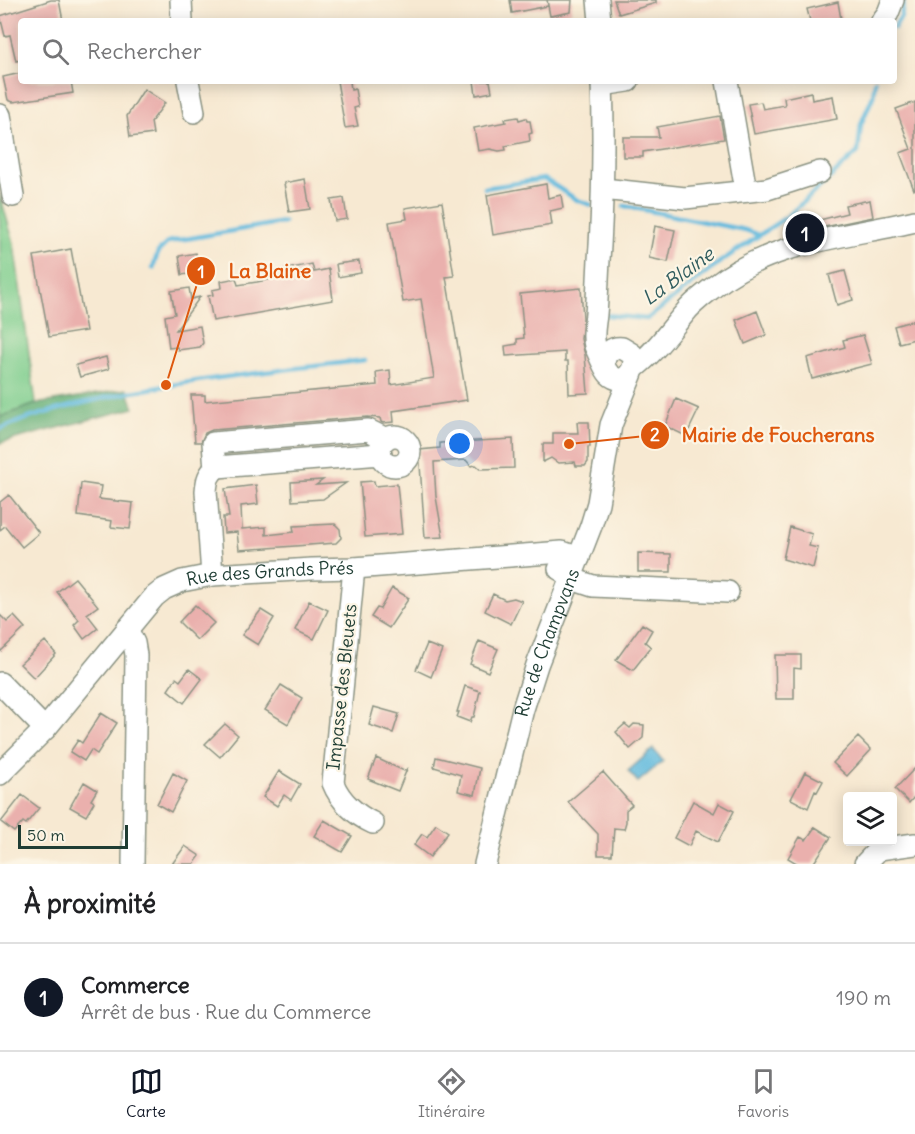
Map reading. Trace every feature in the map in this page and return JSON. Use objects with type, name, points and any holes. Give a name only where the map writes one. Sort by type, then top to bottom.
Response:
[{"type":"street","points":[[181,0],[182,18]]},
{"type":"street","points":[[598,0],[600,18]]},
{"type":"street","points":[[884,18],[893,0]]},
{"type":"street","points":[[189,84],[194,112]]},
{"type":"street","points":[[602,84],[603,189],[593,336],[605,366]]},
{"type":"street","points":[[728,84],[746,191]]},
{"type":"street","points":[[0,115],[13,196]]},
{"type":"street","points":[[603,189],[685,198],[767,189],[820,172]]},
{"type":"street","points":[[728,592],[593,586],[571,562],[591,526],[598,503],[611,425],[629,360],[659,345],[684,313],[733,273],[761,259],[792,247],[915,221]]},
{"type":"street","points":[[596,314],[604,331],[629,360]]},
{"type":"street","points":[[611,425],[606,355],[611,350],[629,360]]},
{"type":"street","points":[[212,575],[206,490],[208,477],[215,469],[213,443],[368,430],[384,447]]},
{"type":"street","name":"Rue des Grands Prés","points":[[0,774],[45,729],[154,597],[164,589],[193,578],[535,555],[571,562]]},
{"type":"street","name":"Rue de Champvans","points":[[485,864],[523,710],[571,562]]},
{"type":"street","name":"Impasse des Bleuets","points":[[354,568],[333,783],[339,795],[359,817],[373,823]]},
{"type":"street","points":[[127,629],[136,655],[133,864]]},
{"type":"street","points":[[0,683],[45,729]]},
{"type":"street","points":[[865,864],[879,849],[915,844]]},
{"type":"green space","points":[[0,195],[14,244],[36,404],[0,417]]},
{"type":"green space","points":[[127,389],[134,408],[0,443],[0,417],[36,404]]},
{"type":"water","points":[[653,749],[663,761],[638,782],[628,771]]},
{"type":"building","points":[[51,0],[59,0],[62,18],[18,18],[18,61],[16,61],[10,35],[5,36],[0,16]]},
{"type":"building","points":[[510,0],[547,0],[548,6],[512,13]]},
{"type":"building","points":[[547,0],[572,0],[571,12],[550,16]]},
{"type":"building","points":[[614,0],[656,0],[656,3],[619,14]]},
{"type":"building","points":[[838,2],[841,18],[809,18],[807,9]]},
{"type":"building","points":[[18,74],[18,84],[72,84],[73,93],[13,102],[8,100],[3,77]]},
{"type":"building","points":[[338,84],[350,84],[351,90],[355,89],[358,107],[354,108],[358,126],[345,128]]},
{"type":"building","points":[[474,84],[491,84],[492,92],[476,95]]},
{"type":"building","points":[[144,89],[165,103],[151,122],[153,134],[130,137],[127,116]]},
{"type":"building","points":[[811,92],[812,100],[833,96],[837,119],[754,134],[748,104],[761,102],[763,109],[785,105],[784,98]]},
{"type":"building","points":[[915,102],[914,190],[900,153],[911,149],[896,109]]},
{"type":"building","points":[[720,116],[724,139],[643,152],[643,157],[623,157],[623,137],[659,137],[657,127]]},
{"type":"building","points":[[518,117],[519,120],[526,118],[530,121],[532,133],[529,134],[530,141],[505,146],[506,150],[478,151],[474,128],[506,122],[505,119]]},
{"type":"building","points":[[305,179],[310,209],[289,212],[284,183]]},
{"type":"building","points":[[546,184],[548,198],[561,195],[563,208],[550,211],[552,225],[493,235],[487,195]]},
{"type":"building","points":[[344,198],[347,219],[335,221],[331,200]]},
{"type":"building","points":[[870,200],[873,217],[810,230],[808,223],[847,213],[845,205]]},
{"type":"building","points":[[442,202],[454,276],[446,277],[467,400],[393,411],[394,422],[383,423],[380,418],[367,417],[212,430],[205,433],[201,442],[195,442],[191,395],[205,395],[205,401],[377,385],[376,372],[390,370],[391,385],[434,378],[421,299],[403,302],[389,222],[407,219],[405,208]]},
{"type":"building","points":[[655,226],[675,230],[668,262],[649,258]]},
{"type":"building","points":[[71,249],[86,331],[49,337],[34,256]]},
{"type":"building","points":[[196,253],[199,269],[195,269],[196,273],[182,275],[179,256]]},
{"type":"building","points":[[359,261],[361,273],[338,277],[336,264]]},
{"type":"building","points":[[312,264],[314,272],[329,269],[333,300],[213,321],[208,296],[213,295],[212,290],[222,288],[221,281],[236,278],[238,285],[257,282],[277,278],[276,271]]},
{"type":"building","points":[[845,271],[853,300],[837,305],[829,275]]},
{"type":"building","points":[[189,288],[191,299],[200,297],[176,330],[200,326],[203,343],[200,347],[178,350],[177,347],[169,348],[165,316],[175,314],[171,291]]},
{"type":"building","points":[[581,288],[583,318],[581,339],[585,355],[588,393],[569,394],[568,361],[565,361],[565,352],[506,356],[505,346],[517,344],[517,339],[524,338],[520,294]]},
{"type":"building","points":[[757,311],[766,335],[745,344],[736,320]]},
{"type":"building","points":[[915,320],[915,339],[899,343],[894,326]]},
{"type":"building","points":[[863,335],[872,364],[812,379],[807,358],[845,347],[843,340]]},
{"type":"building","points":[[106,357],[109,369],[80,377],[76,365]]},
{"type":"building","points":[[676,399],[699,409],[686,436],[665,426]]},
{"type":"building","points":[[577,422],[589,422],[590,447],[588,447],[588,462],[585,466],[576,466],[575,462],[558,463],[551,458],[543,462],[543,444],[553,444],[553,433],[578,433]]},
{"type":"building","points":[[513,439],[514,468],[481,469],[476,465],[471,466],[466,460],[434,462],[436,497],[443,537],[425,538],[419,450],[440,448],[440,443]]},
{"type":"building","points":[[323,480],[316,485],[346,483],[323,499],[292,501],[291,482]]},
{"type":"building","points":[[374,481],[375,486],[397,484],[402,534],[365,537],[360,482]]},
{"type":"building","points":[[81,483],[101,486],[99,499],[133,503],[130,529],[111,527],[112,521],[78,516]]},
{"type":"building","points":[[256,485],[258,504],[241,506],[242,529],[266,527],[266,535],[294,532],[293,526],[335,524],[340,529],[341,538],[336,543],[239,550],[237,532],[224,533],[223,517],[229,517],[225,489]]},
{"type":"building","points":[[9,495],[39,533],[22,547],[5,526],[0,530],[0,502]]},
{"type":"building","points":[[790,527],[812,534],[809,546],[818,548],[813,568],[783,559]]},
{"type":"building","points":[[638,553],[671,554],[671,572],[638,572]]},
{"type":"building","points":[[75,578],[98,606],[87,614],[98,628],[84,639],[74,625],[79,620],[57,592]]},
{"type":"building","points":[[392,588],[409,598],[389,628],[371,617],[377,608],[380,609]]},
{"type":"building","points":[[493,594],[505,600],[514,598],[522,601],[511,624],[485,611]]},
{"type":"building","points":[[309,601],[328,610],[314,639],[295,630]]},
{"type":"building","points":[[195,605],[214,623],[197,640],[179,622]]},
{"type":"building","points":[[261,610],[274,618],[258,645],[242,635]]},
{"type":"building","points":[[0,615],[7,622],[14,616],[25,628],[0,652]]},
{"type":"building","points":[[642,624],[652,630],[645,642],[651,647],[633,670],[616,660]]},
{"type":"building","points":[[45,641],[56,654],[34,678],[20,664]]},
{"type":"building","points":[[479,641],[498,649],[488,672],[470,664]]},
{"type":"building","points":[[427,644],[442,650],[431,677],[416,670]]},
{"type":"building","points":[[775,655],[801,655],[801,669],[794,668],[794,699],[776,699]]},
{"type":"building","points":[[189,669],[202,679],[184,703],[168,690],[176,678],[180,681]]},
{"type":"building","points":[[281,685],[302,698],[288,724],[265,710]]},
{"type":"building","points":[[465,686],[480,691],[474,717],[470,722],[457,717]]},
{"type":"building","points":[[374,707],[399,714],[393,733],[369,725]]},
{"type":"building","points":[[101,713],[117,723],[97,754],[91,750],[84,761],[70,752],[78,740],[82,743]]},
{"type":"building","points":[[225,724],[238,735],[220,757],[205,744]]},
{"type":"building","points":[[625,724],[630,728],[634,724],[644,725],[643,738],[630,749],[616,732]]},
{"type":"building","points":[[858,737],[871,750],[847,776],[833,763]]},
{"type":"building","points":[[436,757],[480,768],[475,795],[458,791],[461,775],[434,767]]},
{"type":"building","points":[[376,758],[404,771],[407,769],[398,791],[368,779]]},
{"type":"building","points":[[915,768],[915,796],[909,803],[895,789]]},
{"type":"building","points":[[279,771],[300,784],[291,800],[284,795],[277,806],[263,797]]},
{"type":"building","points":[[603,772],[632,805],[626,810],[624,829],[614,828],[612,855],[598,855],[598,834],[568,802]]},
{"type":"building","points":[[805,772],[823,781],[817,792],[815,791],[808,808],[791,799]]},
{"type":"building","points":[[173,773],[187,781],[171,812],[157,804]]},
{"type":"building","points":[[84,782],[97,790],[91,800],[94,802],[86,816],[70,807]]},
{"type":"building","points":[[22,795],[39,808],[26,824],[23,822],[14,832],[1,822]]},
{"type":"building","points":[[693,801],[714,813],[719,803],[734,811],[718,842],[696,831],[689,846],[674,838]]},
{"type":"building","points":[[324,820],[352,836],[342,852],[314,836]]},
{"type":"building","points":[[436,824],[448,832],[430,857],[414,845],[422,834],[427,837]]},
{"type":"building","points":[[815,827],[831,837],[813,864],[798,864],[788,858],[800,837],[806,840]]},
{"type":"building","points":[[185,846],[200,856],[194,864],[172,864]]},
{"type":"waterway","name":"La Blaine","points":[[897,23],[901,16],[904,0]]},
{"type":"waterway","name":"La Blaine","points":[[607,315],[647,319],[720,262],[789,215],[858,152],[861,124],[873,96],[875,84]]},
{"type":"waterway","name":"La Blaine","points":[[485,188],[544,179],[577,200],[591,205]]},
{"type":"waterway","name":"La Blaine","points":[[624,206],[745,230],[759,235]]},
{"type":"waterway","name":"La Blaine","points":[[153,268],[158,252],[168,242],[284,222]]},
{"type":"waterway","name":"La Blaine","points":[[0,429],[62,408],[153,388],[365,360]]},
{"type":"place","name":"Commerce","points":[[805,233]]},
{"type":"place","name":"La Blaine","points":[[166,385]]},
{"type":"place","name":"Mairie de Foucherans","points":[[569,444]]}]
